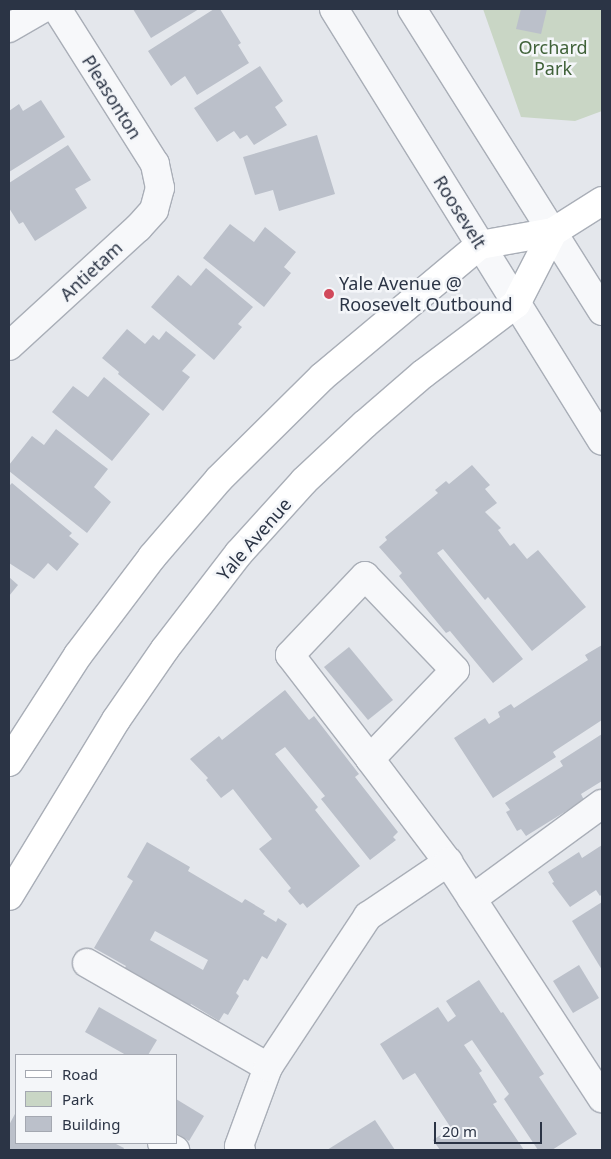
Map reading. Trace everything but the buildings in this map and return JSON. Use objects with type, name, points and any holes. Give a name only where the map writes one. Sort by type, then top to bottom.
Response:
[{"type":"main road","points":[[9,762],[78,655],[152,557],[219,479],[322,377],[480,244],[553,232],[602,201]]},
{"type":"main road","name":"Yale Avenue","points":[[9,896],[116,720],[165,649],[239,553],[304,481],[365,424],[422,374],[516,304],[553,232]]},
{"type":"street","points":[[9,28],[42,9]]},
{"type":"street","name":"Pleasonton","points":[[57,9],[154,164],[160,188]]},
{"type":"street","name":"Roosevelt","points":[[334,9],[602,441]]},
{"type":"street","points":[[412,9],[602,311]]},
{"type":"street","name":"Antietam","points":[[9,346],[138,228],[154,210],[160,188]]},
{"type":"street","points":[[370,759],[455,670],[365,576],[290,654],[448,862],[602,1098]]},
{"type":"street","points":[[472,899],[602,804]]},
{"type":"street","points":[[237,1149],[268,1067],[368,916],[448,862]]},
{"type":"street","points":[[87,962],[268,1067]]},
{"type":"street","points":[[164,1144],[175,1150]]},
{"type":"green space","name":"Orchard Park","points":[[483,9],[602,9],[602,111],[575,121],[521,117]]},
{"type":"place","name":"Yale Avenue @ Roosevelt Outbound","points":[[329,294]]}]
